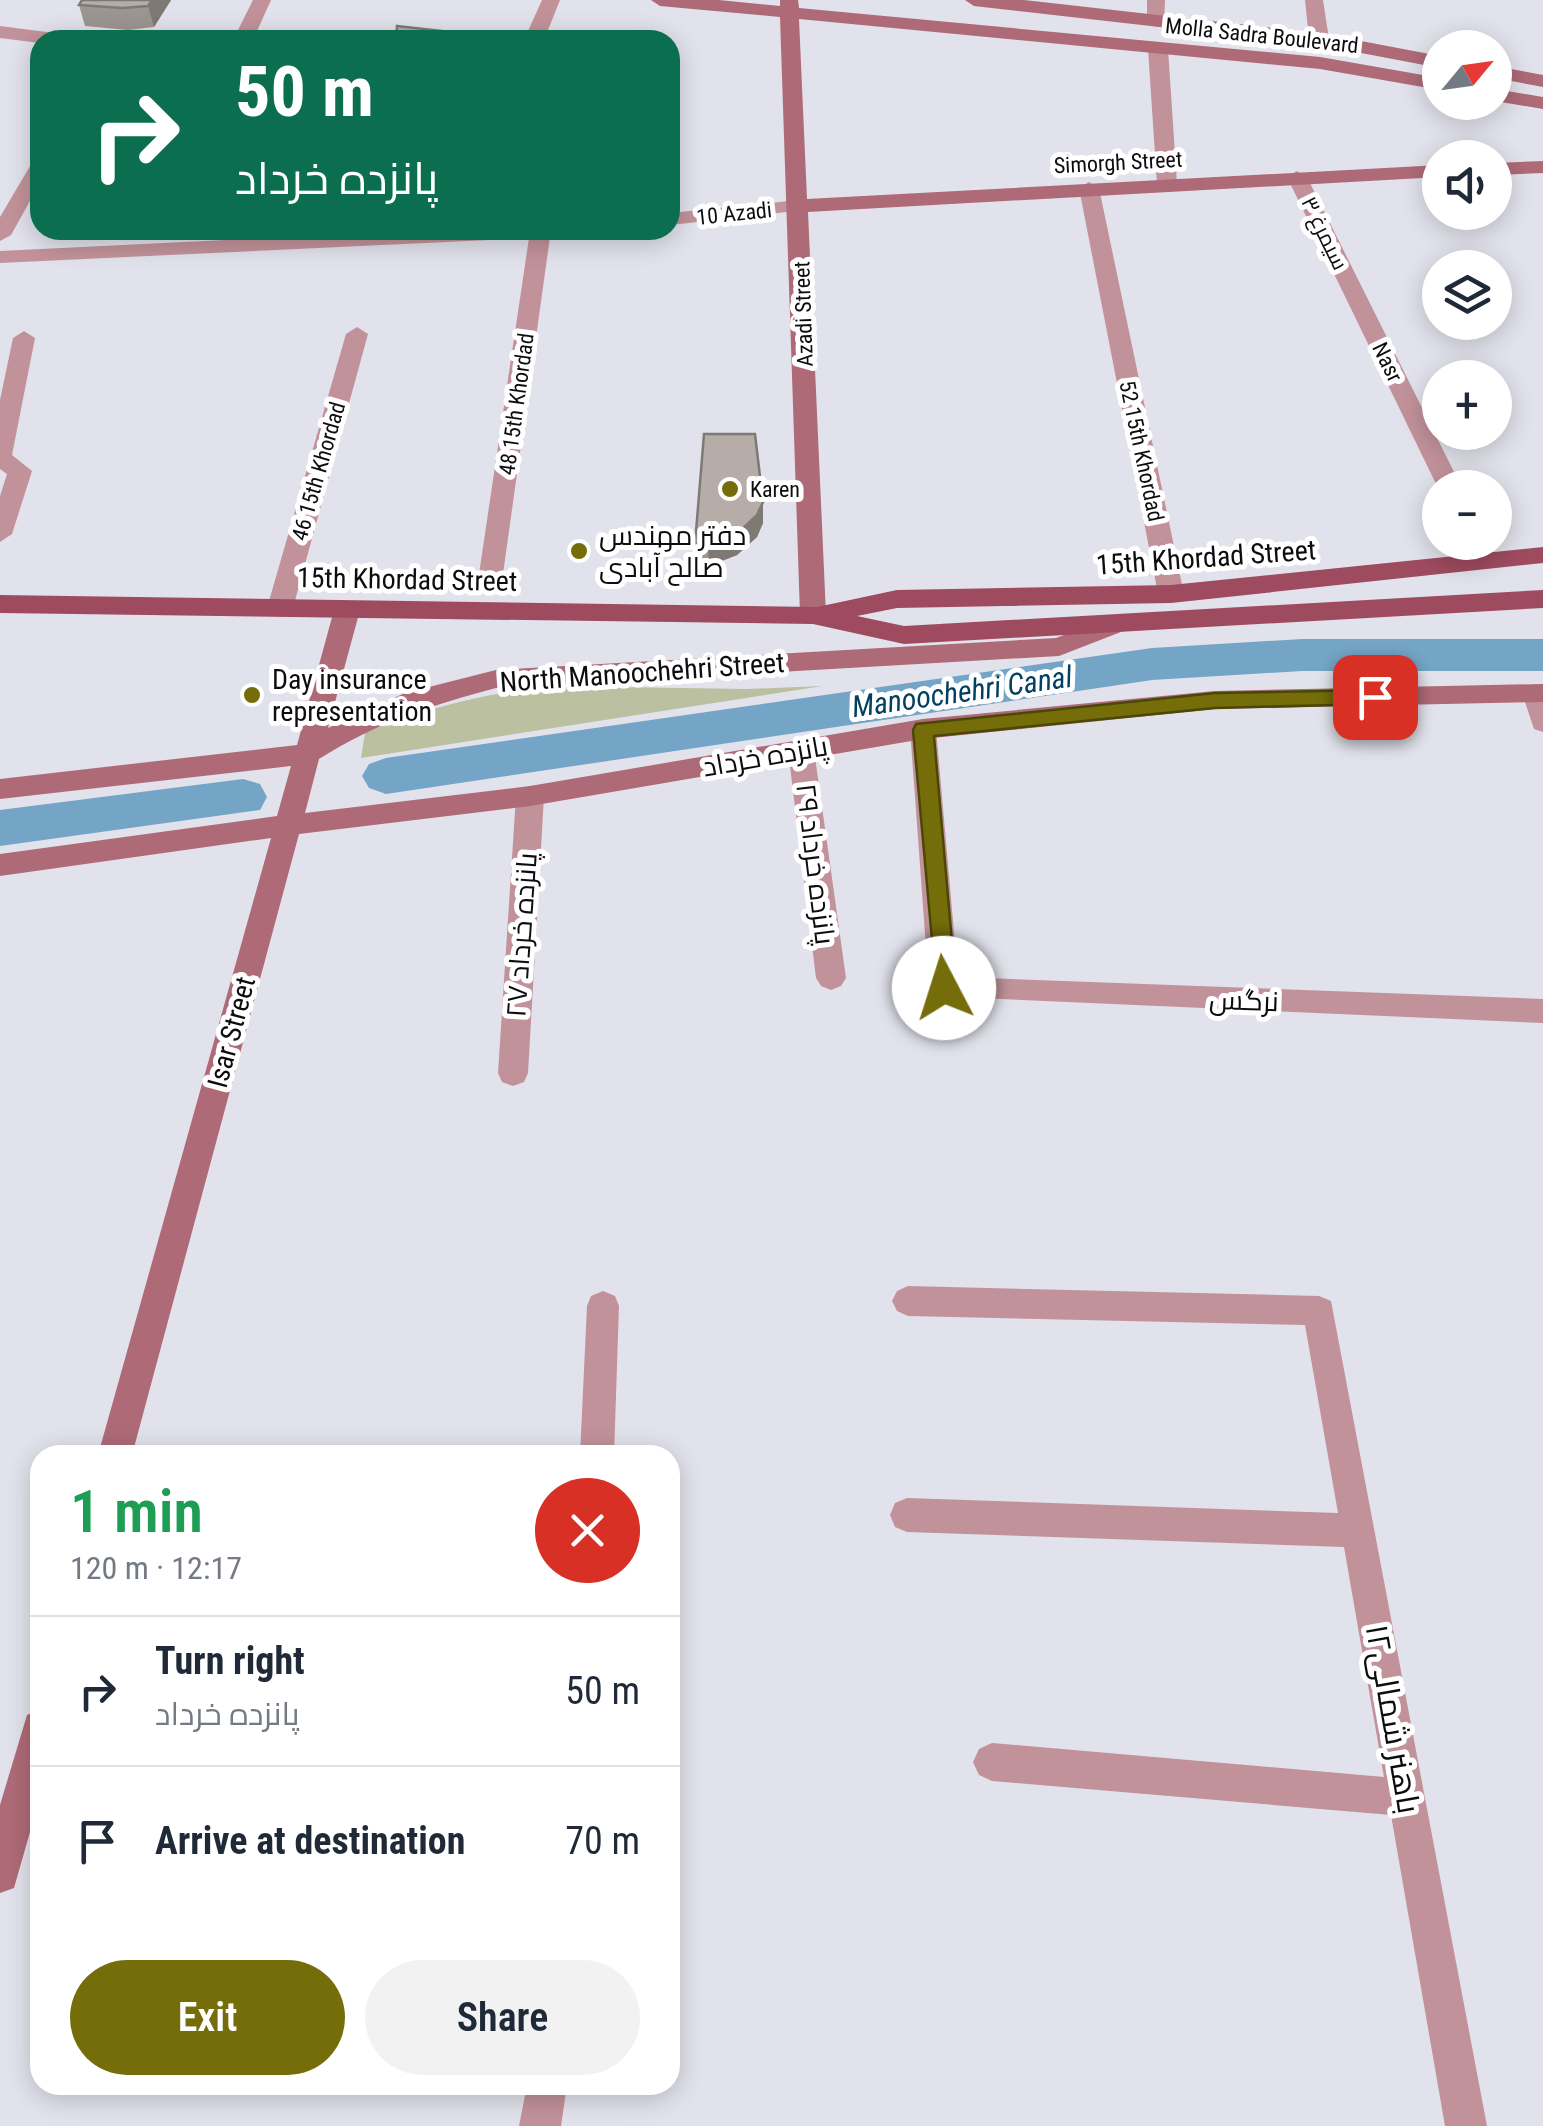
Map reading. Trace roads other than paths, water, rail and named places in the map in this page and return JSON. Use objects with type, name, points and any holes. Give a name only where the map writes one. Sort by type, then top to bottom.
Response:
[{"type":"main road","name":"15th Khordad Street","points":[[1512,554],[1543,555]]},
{"type":"main road","name":"15th Khordad Street","points":[[0,604],[814,615],[897,599],[1171,594],[1422,560]]},
{"type":"main road","name":"15th Khordad Street","points":[[814,615],[904,635],[1543,599]]},
{"type":"street","points":[[248,30],[262,0]]},
{"type":"street","points":[[538,30],[550,0]]},
{"type":"street","name":"Molla Sadra Boulevard","points":[[660,0],[789,6],[1158,49],[1320,62],[1422,81]]},
{"type":"street","name":"Molla Sadra Boulevard","points":[[974,0],[1318,39],[1422,59]]},
{"type":"street","points":[[1156,0],[1157,21]]},
{"type":"street","points":[[1314,0],[1320,62]]},
{"type":"street","name":"Azadi Street","points":[[789,6],[814,615]]},
{"type":"street","points":[[0,32],[30,36]]},
{"type":"street","points":[[1158,49],[1168,184]]},
{"type":"street","points":[[1512,75],[1543,81]]},
{"type":"street","points":[[1512,97],[1543,103]]},
{"type":"street","points":[[1512,168],[1543,167]]},
{"type":"street","name":"Simorgh Street","points":[[799,206],[1422,173]]},
{"type":"street","name":"سیمرغ ۳","points":[[1297,177],[1352,290]]},
{"type":"street","points":[[0,235],[30,182]]},
{"type":"street","name":"52 15th Khordad","points":[[1090,188],[1171,594]]},
{"type":"street","name":"10 Azadi","points":[[680,219],[799,206]]},
{"type":"street","points":[[145,252],[150,240]]},
{"type":"street","points":[[0,258],[351,240]]},
{"type":"street","name":"48 15th Khordad","points":[[491,574],[539,240]]},
{"type":"street","name":"Nasr","points":[[1352,290],[1441,470]]},
{"type":"street","name":"46 15th Khordad","points":[[280,608],[357,334]]},
{"type":"street","points":[[0,534],[20,472],[0,457],[24,338]]},
{"type":"street","name":"Isar Street","points":[[118,1445],[347,610]]},
{"type":"street","name":"North Manoochehri Street","points":[[0,789],[308,754],[351,726],[414,700],[496,679],[1059,648],[1116,624]]},
{"type":"street","points":[[1539,693],[1543,722]]},
{"type":"street","name":"پانزده خرداد","points":[[288,824],[530,796],[923,730],[1215,700],[1539,693]]},
{"type":"street","name":"نرگس","points":[[923,730],[944,988],[1543,1011]]},
{"type":"street","name":"پانزده خرداد ۲۹","points":[[801,750],[831,978]]},
{"type":"street","name":"پانزده خرداد ۲۷","points":[[513,1073],[530,796]]},
{"type":"street","points":[[0,865],[288,824]]},
{"type":"street","name":"باهنر شمالی۱۲","points":[[908,1301],[1319,1312],[1466,2126]]},
{"type":"street","points":[[597,1445],[603,1306]]},
{"type":"street","points":[[907,1515],[1359,1531]]},
{"type":"street","points":[[992,1762],[1407,1798]]},
{"type":"street","points":[[0,1874],[30,1764]]},
{"type":"street","points":[[540,2126],[545,2095]]},
{"type":"waterway","name":"Manoochehri Canal","points":[[386,776],[1152,664],[1302,655],[1543,655]]},
{"type":"waterway","name":"Manoochehri Canal","points":[[0,828],[243,797]]},
{"type":"place","name":"Karen","points":[[730,489]]},
{"type":"place","name":"دفتر مهندس صالح آبادی","points":[[579,551]]},
{"type":"place","name":"Day insurance representation","points":[[252,695]]}]
